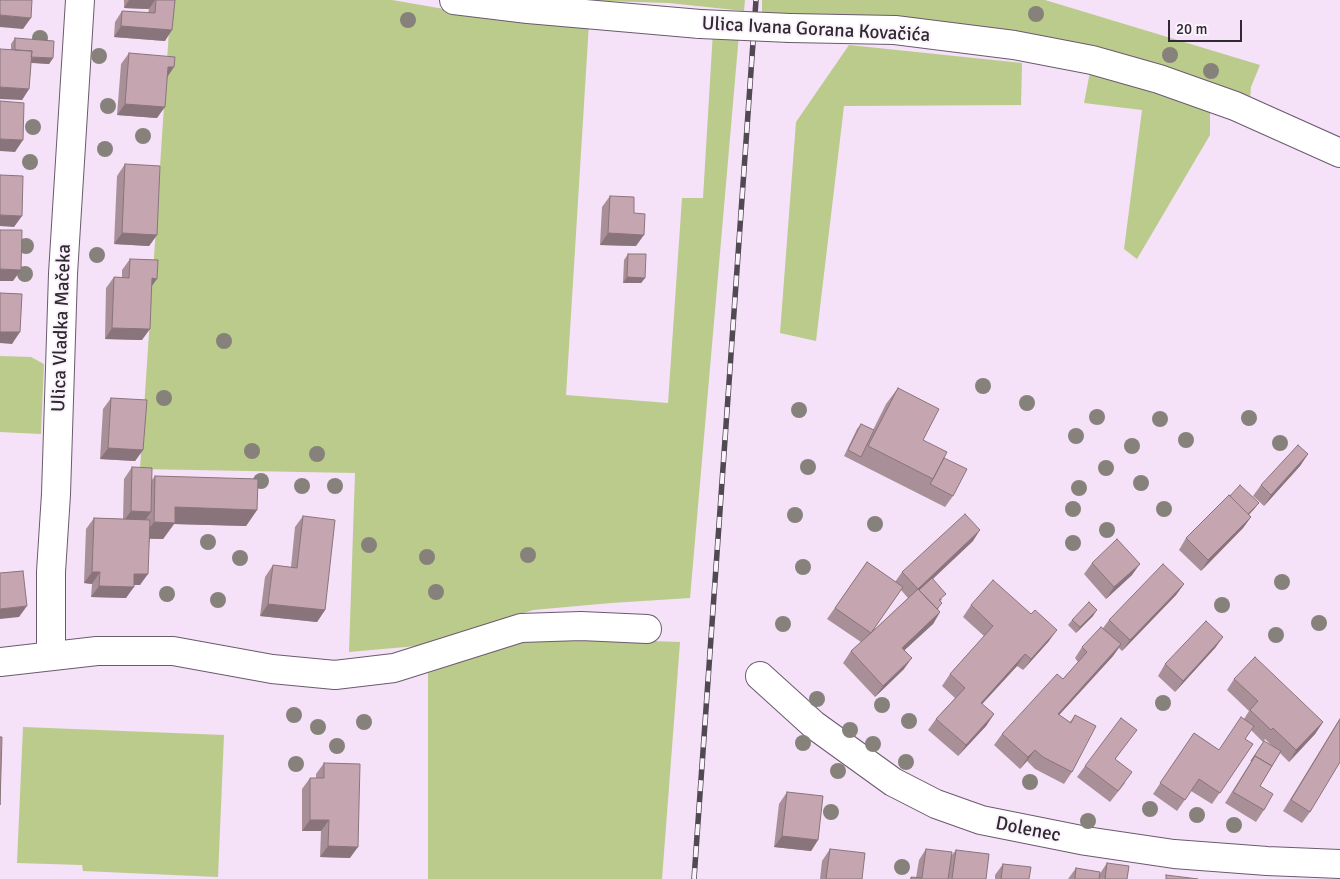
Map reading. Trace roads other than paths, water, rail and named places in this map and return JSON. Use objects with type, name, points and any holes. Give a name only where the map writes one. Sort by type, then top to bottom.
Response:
[{"type":"street","name":"Ulica Vladka Mačeka","points":[[51,656],[51,572],[56,494],[63,274],[80,0]]},
{"type":"street","name":"Ulica Ivana Gorana Kovačića","points":[[454,0],[528,9],[700,24],[895,30],[1014,45],[1092,60],[1159,79],[1235,106],[1340,153]]},
{"type":"street","points":[[0,662],[97,651],[173,651],[272,669],[335,675],[394,668],[521,628],[581,626],[647,630]]},
{"type":"street","name":"Dolenec","points":[[760,676],[814,725],[893,782],[936,804],[981,820],[1086,841],[1174,854],[1340,864]]},
{"type":"railway","points":[[694,879],[756,0]]}]
